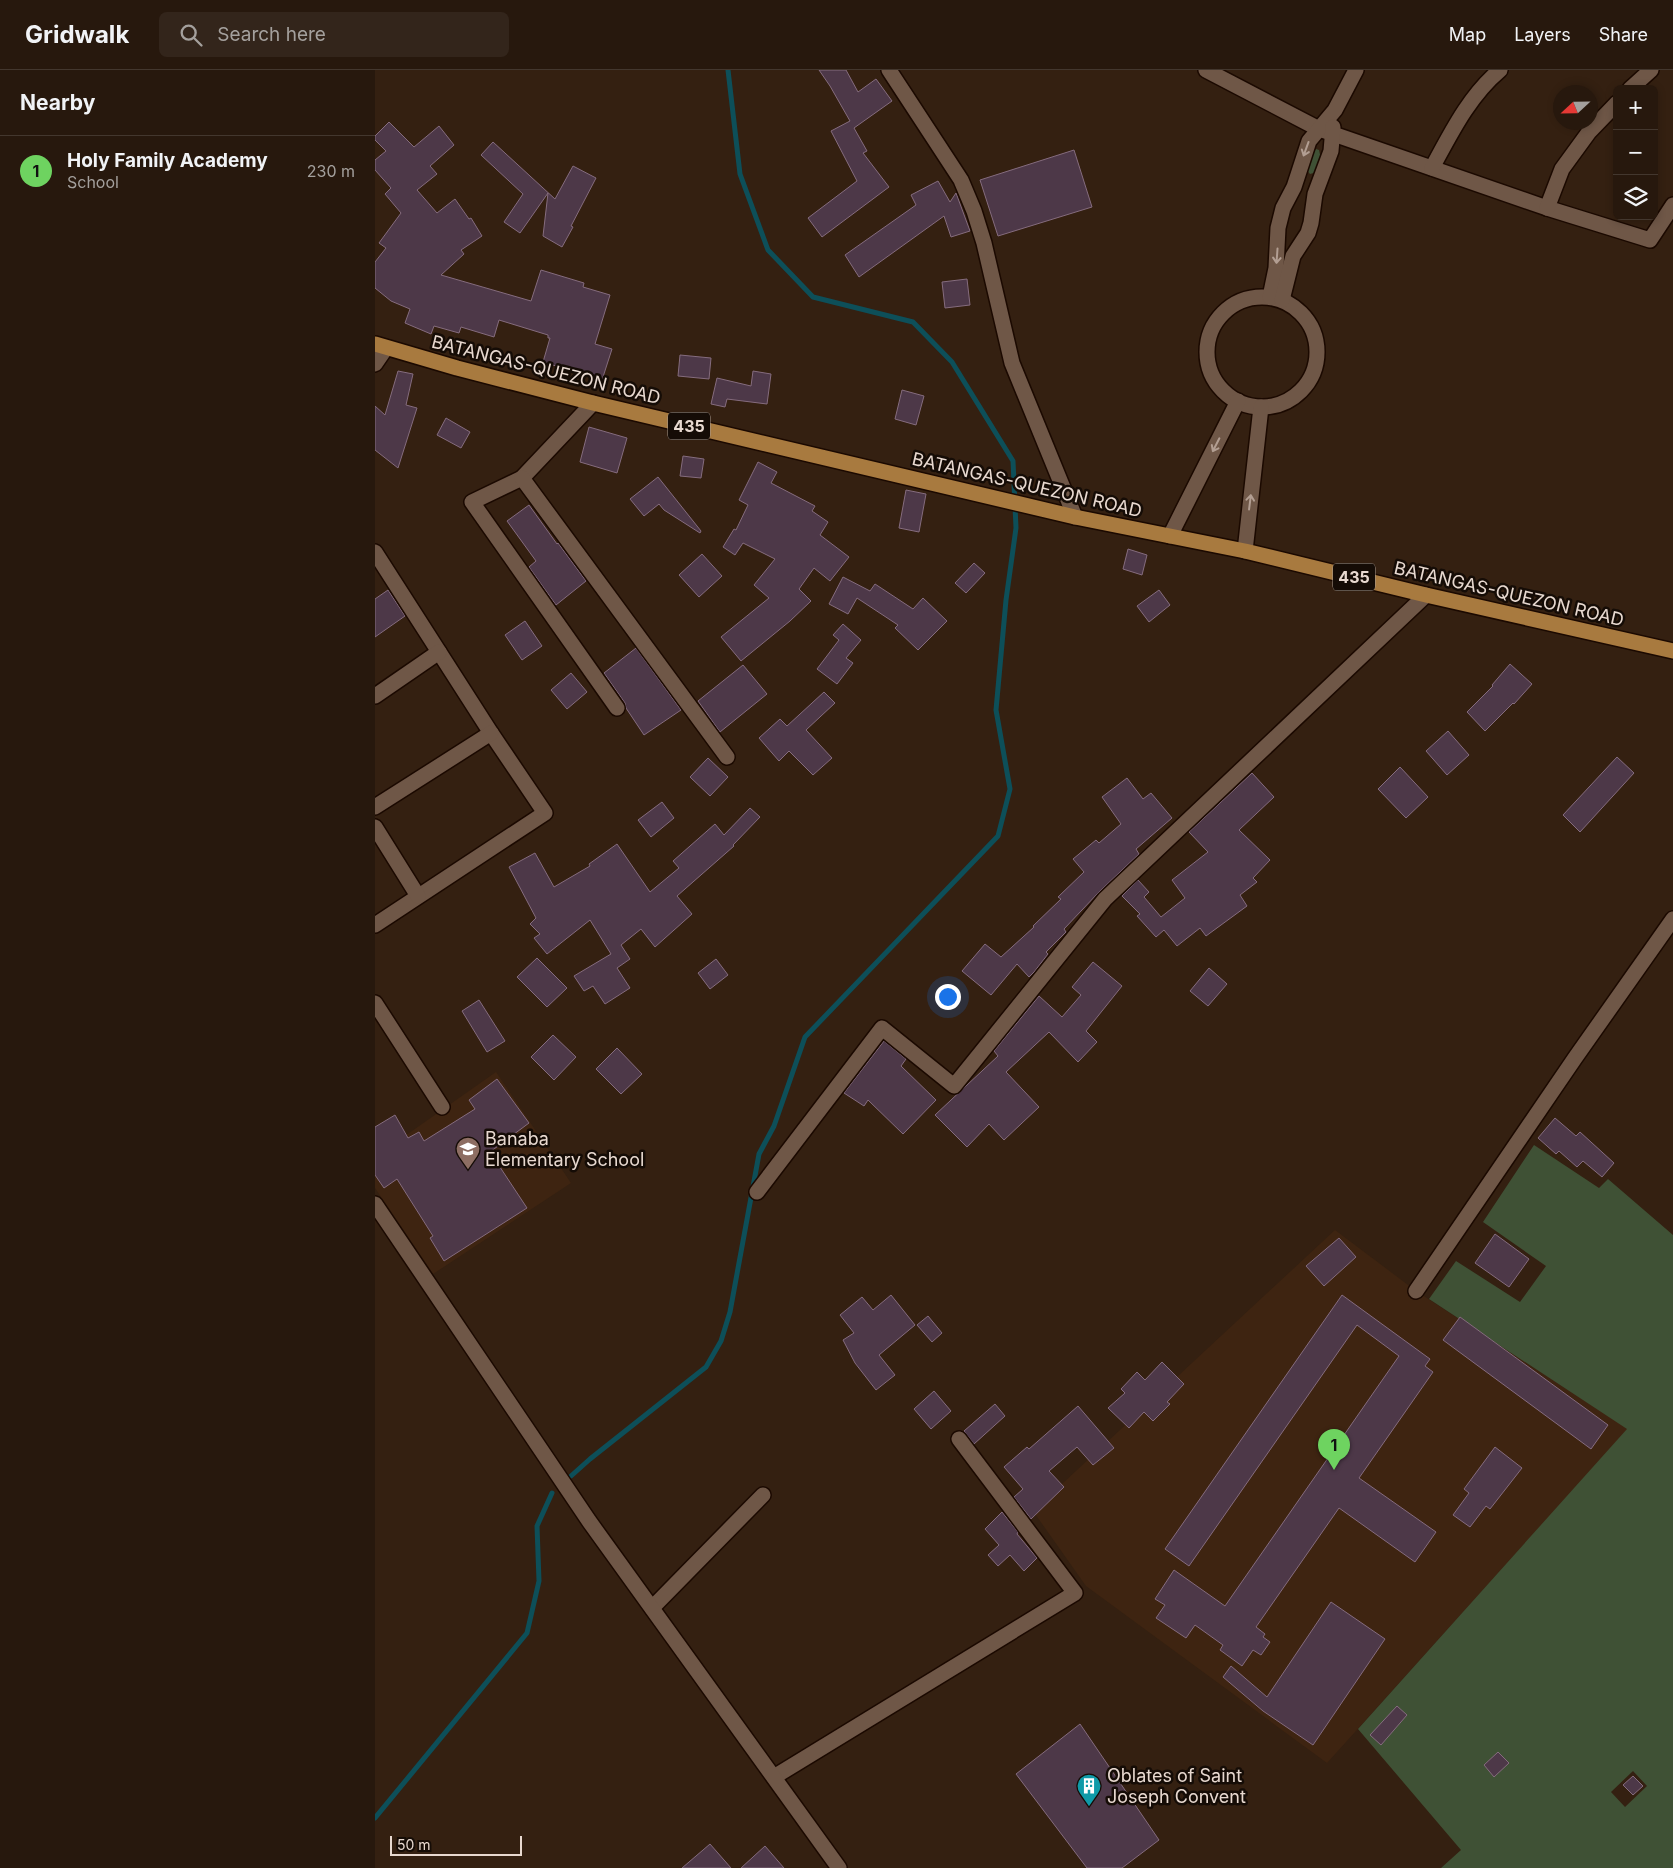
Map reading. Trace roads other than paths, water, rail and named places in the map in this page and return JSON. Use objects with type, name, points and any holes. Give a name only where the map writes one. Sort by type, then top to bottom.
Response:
[{"type":"main road","name":"BATANGAS-QUEZON ROAD","points":[[381,346],[593,403],[1075,517],[1245,550],[1426,595],[1673,651]]},
{"type":"street","points":[[889,70],[961,180],[974,211],[984,244],[1012,364],[1075,517]]},
{"type":"street","points":[[1276,298],[1293,256],[1308,232],[1315,194],[1329,157],[1326,132],[1356,70]]},
{"type":"street","points":[[1433,168],[1460,116],[1489,79],[1500,70]]},
{"type":"street","points":[[1634,85],[1651,70]]},
{"type":"street","points":[[1210,71],[1326,132],[1547,208],[1651,240],[1673,205]]},
{"type":"street","points":[[1547,208],[1562,169],[1589,132],[1613,107]]},
{"type":"street","points":[[1276,298],[1276,268],[1281,215],[1295,187],[1311,137],[1326,132]]},
{"type":"street","points":[[1295,187],[1315,194]]},
{"type":"street","points":[[1258,296],[1276,298],[1290,304],[1304,316],[1314,331],[1318,349],[1315,367],[1308,383],[1295,396],[1279,405],[1249,406],[1237,401],[1225,392],[1215,380],[1208,365],[1207,349],[1210,333],[1217,319],[1228,308],[1242,300],[1258,296]]},
{"type":"street","points":[[375,364],[381,346]]},
{"type":"street","points":[[1170,536],[1237,401]]},
{"type":"street","points":[[593,403],[521,478],[472,502],[617,708]]},
{"type":"street","points":[[1245,550],[1261,407]]},
{"type":"street","points":[[521,478],[727,757]]},
{"type":"street","points":[[375,552],[381,576],[439,652],[545,814],[375,925]]},
{"type":"street","points":[[757,1192],[881,1028],[954,1086],[1105,900],[1426,595]]},
{"type":"street","points":[[375,696],[439,652]]},
{"type":"street","points":[[375,806],[491,734]]},
{"type":"street","points":[[375,827],[418,896]]},
{"type":"street","points":[[1416,1291],[1575,1058],[1673,919]]},
{"type":"street","points":[[375,1003],[443,1106]]},
{"type":"street","points":[[375,1204],[589,1521],[839,1868]]},
{"type":"street","points":[[774,1777],[1075,1594],[959,1439]]},
{"type":"street","points":[[652,1608],[763,1496]]},
{"type":"waterway","points":[[571,1476],[706,1367],[721,1341],[730,1312],[759,1154],[774,1126],[805,1037],[998,836],[1010,789],[996,710],[1006,600],[1016,528],[1013,461],[952,362],[913,322],[813,297],[768,250],[740,174],[728,70]]},
{"type":"waterway","points":[[375,1818],[527,1633],[539,1581],[537,1526],[552,1493]]},
{"type":"place","name":"Banaba Elementary School","points":[[468,1170]]},
{"type":"place","name":"Holy Family Academy","points":[[1334,1470]]},
{"type":"place","name":"Oblates of Saint Joseph Convent","points":[[1089,1807]]}]
